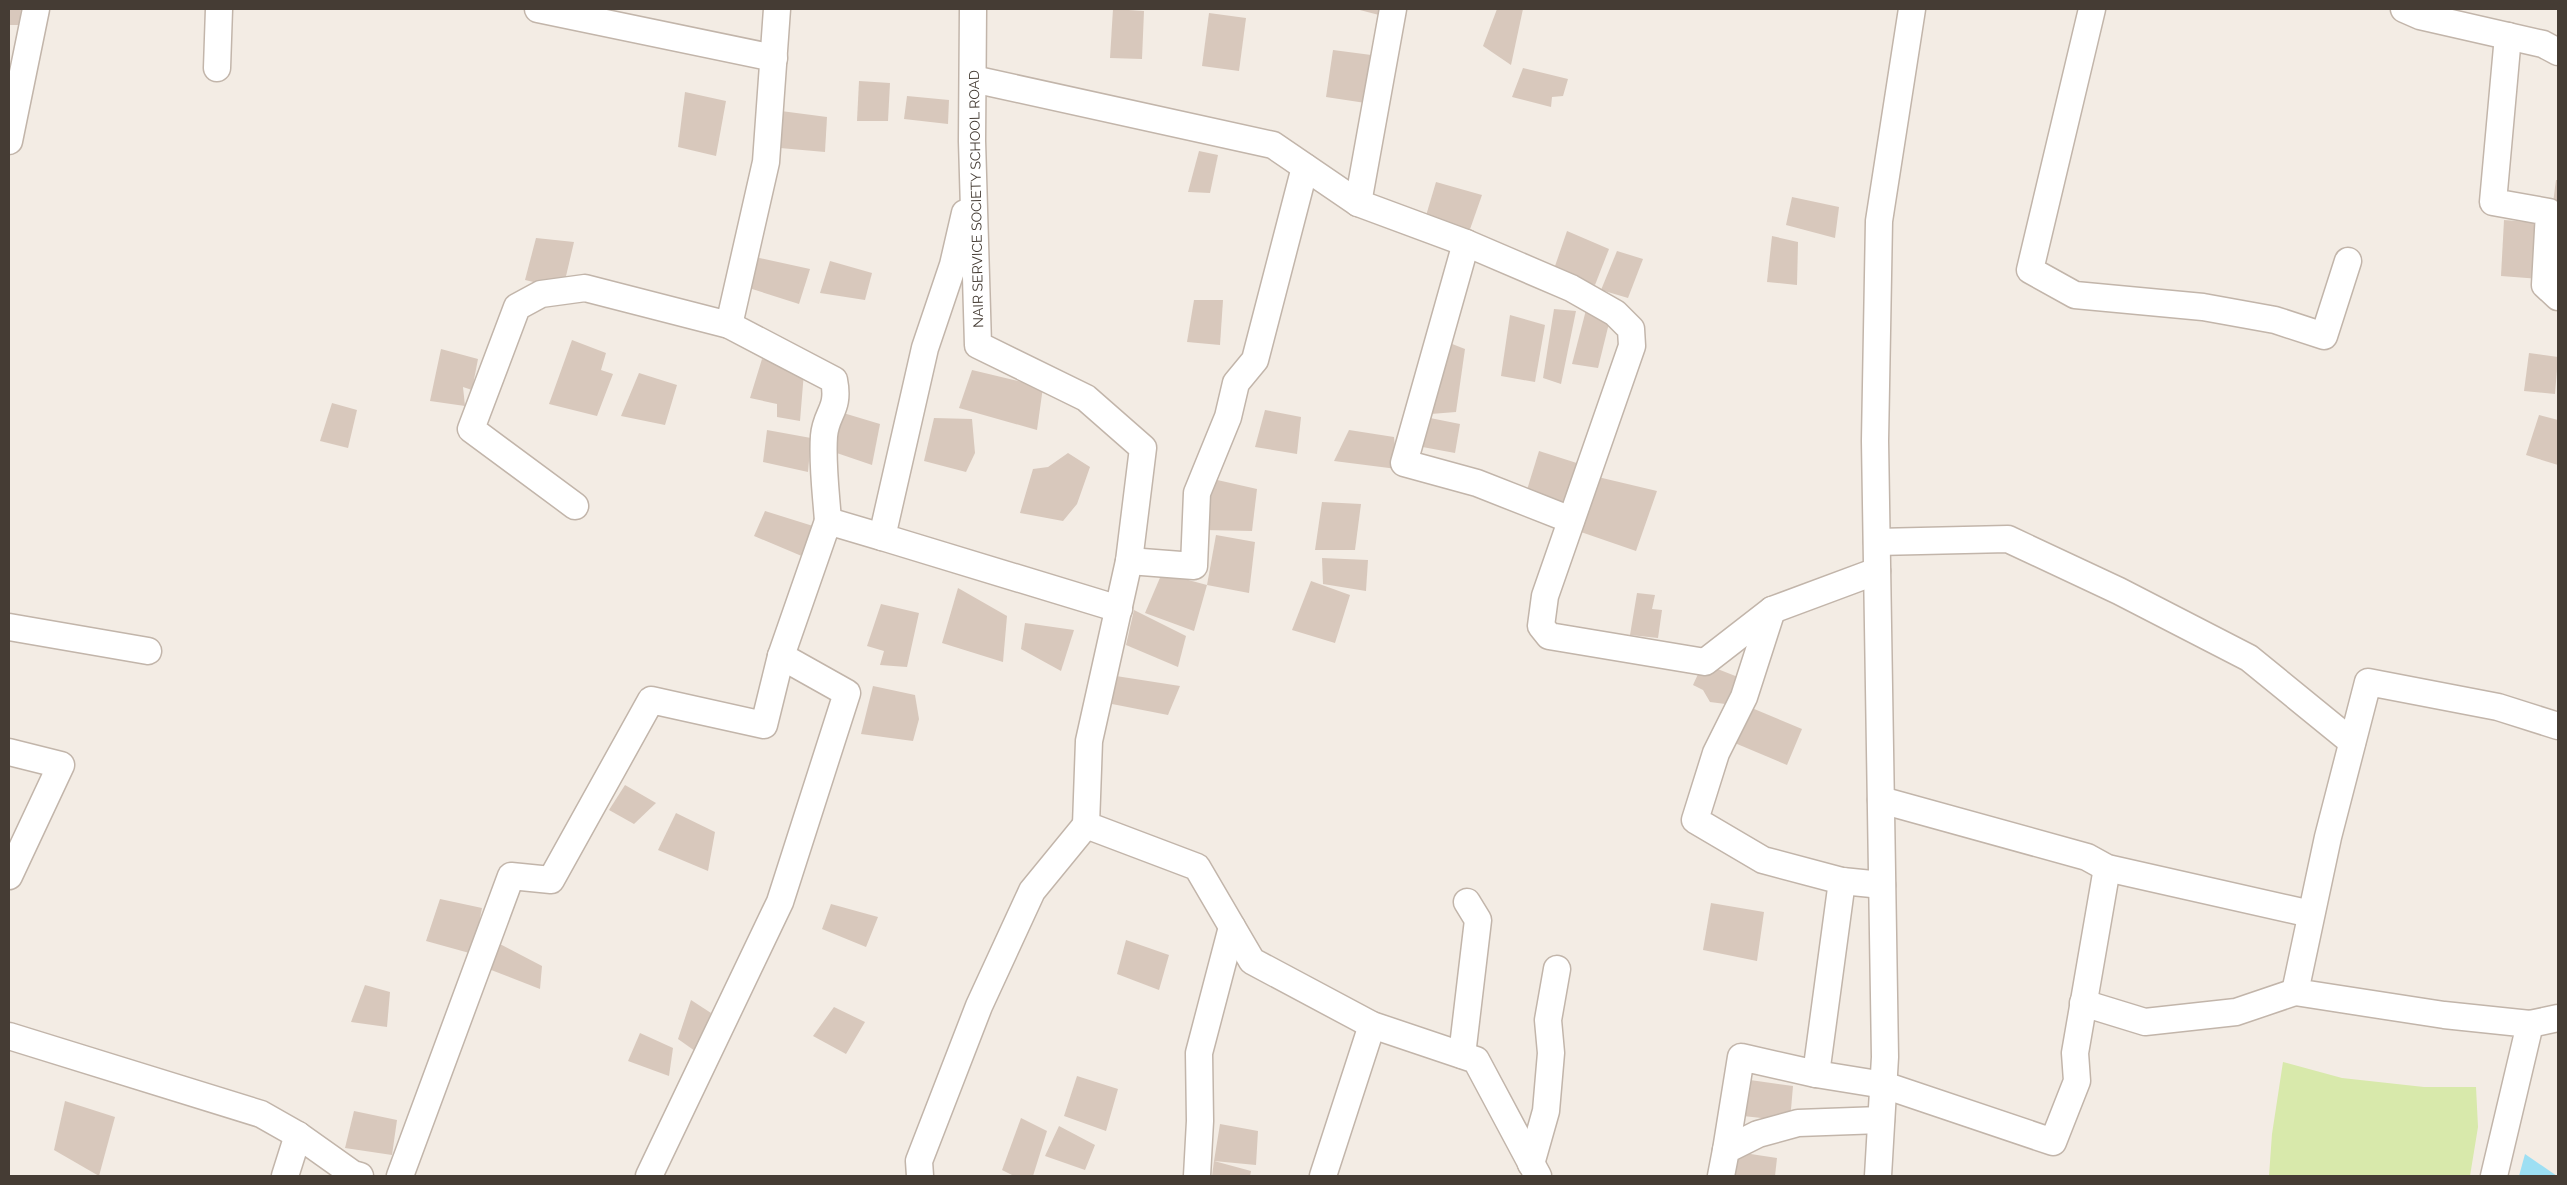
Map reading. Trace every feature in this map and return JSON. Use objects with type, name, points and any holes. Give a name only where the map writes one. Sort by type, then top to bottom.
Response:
[{"type":"street","points":[[9,140],[36,9]]},
{"type":"street","points":[[218,68],[219,9]]},
{"type":"street","points":[[538,9],[774,58]]},
{"type":"street","points":[[729,325],[754,226],[766,162],[777,9]]},
{"type":"street","name":"NAIR SERVICE SOCIETY SCHOOL ROAD","points":[[973,9],[973,175],[978,345],[1086,398],[1143,448],[1129,561],[1089,741],[1086,825]]},
{"type":"street","points":[[1358,203],[1393,9]]},
{"type":"street","points":[[1878,1176],[1884,1085],[1875,441],[1879,221],[1912,9]]},
{"type":"street","points":[[2092,9],[2030,270],[2075,296],[2203,307],[2275,320],[2324,336],[2348,261]]},
{"type":"street","points":[[2404,9],[2420,16],[2543,44],[2558,52]]},
{"type":"street","points":[[2508,36],[2493,202],[2550,212],[2545,285],[2558,297]]},
{"type":"street","points":[[973,79],[1273,145],[1358,203],[1466,244],[1571,288],[1615,313],[1631,329],[1632,346],[1625,373],[1545,596],[1541,626],[1550,636],[1705,662],[1772,610],[1877,571]]},
{"type":"street","points":[[1129,561],[1194,566],[1197,493],[1228,417],[1236,382],[1255,360],[1305,167]]},
{"type":"street","points":[[882,536],[925,348],[953,265],[973,175]]},
{"type":"street","points":[[1466,244],[1404,463],[1478,483],[1571,520]]},
{"type":"street","points":[[400,1176],[511,876],[551,880],[651,700],[764,725],[781,656],[828,521],[824,478],[824,434],[838,397],[834,380],[729,325],[585,288],[541,294],[517,307],[470,428],[576,506]]},
{"type":"street","points":[[828,521],[1118,609]]},
{"type":"street","points":[[1877,542],[2008,539],[2120,591],[2249,658],[2352,742]]},
{"type":"street","points":[[1772,610],[1744,697],[1716,753],[1695,820],[1762,860],[1842,881],[1882,885]]},
{"type":"street","points":[[9,627],[148,651]]},
{"type":"street","points":[[649,1176],[780,902],[847,693],[781,656]]},
{"type":"street","points":[[2295,992],[2328,837],[2368,682],[2498,707],[2558,726]]},
{"type":"street","points":[[9,752],[62,765],[9,876]]},
{"type":"street","points":[[1881,800],[2087,857],[2107,868],[2311,914]]},
{"type":"street","points":[[920,1176],[919,1161],[980,1006],[1032,891],[1086,825],[1197,867],[1252,961],[1372,1025],[1476,1060],[1534,1170]]},
{"type":"street","points":[[1721,1176],[1741,1057],[1816,1074],[1884,1085],[2053,1142],[2077,1081],[2075,1052],[2107,868]]},
{"type":"street","points":[[1816,1074],[1842,881]]},
{"type":"street","points":[[1462,1055],[1478,920],[1467,902]]},
{"type":"street","points":[[1197,1176],[1200,1121],[1199,1053],[1232,927]]},
{"type":"street","points":[[1534,1170],[1546,1111],[1551,1053],[1548,1020],[1557,969]]},
{"type":"street","points":[[2083,1003],[2145,1022],[2236,1012],[2295,992],[2444,1015],[2530,1024],[2558,1018]]},
{"type":"street","points":[[2494,1176],[2530,1024]]},
{"type":"street","points":[[1323,1176],[1372,1025]]},
{"type":"street","points":[[9,1036],[260,1114],[298,1135],[353,1174],[360,1176]]},
{"type":"street","points":[[1726,1150],[1758,1134],[1798,1123],[1882,1120]]},
{"type":"street","points":[[285,1176],[298,1135]]},
{"type":"green space","points":[[2283,1062],[2342,1078],[2424,1087],[2476,1087],[2478,1127],[2470,1176],[2269,1176],[2272,1134]]},
{"type":"water","points":[[2525,1154],[2557,1176],[2519,1176]]},
{"type":"building","points":[[9,9],[21,9],[20,25],[9,25]]},
{"type":"building","points":[[1113,9],[1144,11],[1142,59],[1110,58]]},
{"type":"building","points":[[1356,9],[1381,9],[1379,15]]},
{"type":"building","points":[[1497,9],[1523,9],[1511,65],[1483,46]]},
{"type":"building","points":[[1209,13],[1246,18],[1239,71],[1202,66]]},
{"type":"building","points":[[1333,50],[1379,56],[1372,104],[1326,97]]},
{"type":"building","points":[[1523,68],[1568,79],[1563,96],[1552,97],[1551,107],[1512,97]]},
{"type":"building","points":[[859,81],[890,83],[888,121],[857,121]]},
{"type":"building","points":[[685,92],[726,101],[716,156],[678,147]]},
{"type":"building","points":[[907,96],[949,100],[948,124],[904,119]]},
{"type":"building","points":[[781,111],[827,117],[825,152],[780,148]]},
{"type":"building","points":[[1199,151],[1218,155],[1210,193],[1188,192]]},
{"type":"building","points":[[2556,180],[2558,180],[2558,204],[2553,203]]},
{"type":"building","points":[[1436,182],[1482,195],[1468,235],[1425,219]]},
{"type":"building","points":[[1792,197],[1839,207],[1835,238],[1786,225]]},
{"type":"building","points":[[2504,220],[2543,223],[2540,279],[2501,276]]},
{"type":"building","points":[[1567,231],[1609,249],[1595,285],[1554,269]]},
{"type":"building","points":[[1772,236],[1798,242],[1797,285],[1767,282]]},
{"type":"building","points":[[536,238],[574,242],[563,289],[525,280]]},
{"type":"building","points":[[1617,251],[1643,259],[1628,298],[1601,290]]},
{"type":"building","points":[[755,257],[810,269],[799,304],[749,288]]},
{"type":"building","points":[[830,261],[872,273],[865,300],[820,293]]},
{"type":"building","points":[[1194,300],[1223,300],[1220,345],[1187,342]]},
{"type":"building","points":[[1554,309],[1576,311],[1561,384],[1543,378]]},
{"type":"building","points":[[1586,310],[1611,315],[1598,368],[1572,364]]},
{"type":"building","points":[[1510,315],[1545,325],[1535,382],[1501,376]]},
{"type":"building","points":[[572,340],[606,353],[601,370],[613,374],[597,416],[549,404]]},
{"type":"building","points":[[1442,340],[1465,349],[1456,412],[1418,415]]},
{"type":"building","points":[[441,349],[478,359],[472,390],[463,387],[465,406],[430,401]]},
{"type":"building","points":[[2529,353],[2558,357],[2555,394],[2524,391]]},
{"type":"building","points":[[762,359],[804,372],[800,421],[777,417],[777,404],[750,398]]},
{"type":"building","points":[[972,370],[1043,387],[1037,430],[959,408]]},
{"type":"building","points":[[639,373],[677,385],[665,425],[621,416]]},
{"type":"building","points":[[332,403],[357,410],[348,448],[320,441]]},
{"type":"building","points":[[1265,410],[1301,417],[1297,454],[1255,447]]},
{"type":"building","points":[[840,412],[880,424],[872,465],[825,449]]},
{"type":"building","points":[[2539,415],[2558,420],[2558,465],[2526,455]]},
{"type":"building","points":[[934,418],[972,419],[975,453],[966,472],[924,461]]},
{"type":"building","points":[[1430,418],[1460,424],[1455,453],[1417,446]]},
{"type":"building","points":[[767,430],[811,438],[808,472],[763,462]]},
{"type":"building","points":[[1349,430],[1394,437],[1397,469],[1334,461]]},
{"type":"building","points":[[1539,451],[1583,465],[1569,505],[1526,493]]},
{"type":"building","points":[[1068,453],[1090,467],[1077,504],[1063,521],[1020,513],[1033,469],[1048,467]]},
{"type":"building","points":[[1204,477],[1257,489],[1252,531],[1203,530]]},
{"type":"building","points":[[1598,477],[1657,491],[1636,551],[1578,531]]},
{"type":"building","points":[[1322,502],[1361,504],[1355,550],[1315,550]]},
{"type":"building","points":[[765,511],[813,526],[804,557],[754,536]]},
{"type":"building","points":[[1216,535],[1255,542],[1249,593],[1207,585]]},
{"type":"building","points":[[1322,558],[1368,560],[1366,591],[1323,584]]},
{"type":"building","points":[[1162,573],[1207,585],[1194,631],[1145,613]]},
{"type":"building","points":[[1311,581],[1350,595],[1335,643],[1292,630]]},
{"type":"building","points":[[958,588],[1007,616],[1003,662],[942,643]]},
{"type":"building","points":[[1637,593],[1655,595],[1652,609],[1662,610],[1658,638],[1630,635]]},
{"type":"building","points":[[881,604],[919,613],[907,667],[880,665],[884,651],[867,646]]},
{"type":"building","points":[[1134,610],[1186,636],[1178,667],[1126,645]]},
{"type":"building","points":[[1025,623],[1074,630],[1061,671],[1021,649]]},
{"type":"building","points":[[1715,668],[1743,679],[1733,705],[1710,702],[1703,690],[1693,685],[1699,672]]},
{"type":"building","points":[[1116,676],[1180,686],[1168,715],[1112,704]]},
{"type":"building","points":[[873,686],[915,695],[919,719],[913,741],[861,734]]},
{"type":"building","points":[[1747,706],[1802,729],[1787,765],[1730,741]]},
{"type":"building","points":[[625,785],[656,803],[634,824],[609,810]]},
{"type":"building","points":[[676,813],[715,832],[708,871],[658,850]]},
{"type":"building","points":[[440,899],[482,908],[473,954],[426,941]]},
{"type":"building","points":[[1711,903],[1764,912],[1757,961],[1703,950]]},
{"type":"building","points":[[831,904],[878,917],[866,947],[822,929]]},
{"type":"building","points":[[1126,940],[1169,955],[1159,990],[1117,974]]},
{"type":"building","points":[[496,942],[542,966],[540,989],[486,968]]},
{"type":"building","points":[[365,985],[390,992],[387,1027],[351,1022]]},
{"type":"building","points":[[691,1000],[711,1013],[695,1051],[678,1039]]},
{"type":"building","points":[[834,1007],[865,1022],[846,1054],[813,1036]]},
{"type":"building","points":[[640,1033],[673,1048],[669,1076],[628,1061]]},
{"type":"building","points":[[1077,1076],[1118,1089],[1106,1131],[1064,1116]]},
{"type":"building","points":[[1743,1079],[1793,1086],[1790,1121],[1743,1116]]},
{"type":"building","points":[[65,1101],[115,1117],[99,1176],[54,1150]]},
{"type":"building","points":[[354,1111],[397,1120],[392,1155],[345,1148]]},
{"type":"building","points":[[1021,1118],[1047,1131],[1033,1176],[1014,1176],[1002,1170]]},
{"type":"building","points":[[1220,1124],[1258,1131],[1256,1165],[1214,1161]]},
{"type":"building","points":[[1059,1126],[1095,1145],[1085,1170],[1045,1156]]},
{"type":"building","points":[[1731,1151],[1777,1158],[1775,1176],[1730,1176]]},
{"type":"building","points":[[1214,1161],[1251,1171],[1250,1176],[1212,1176]]}]
